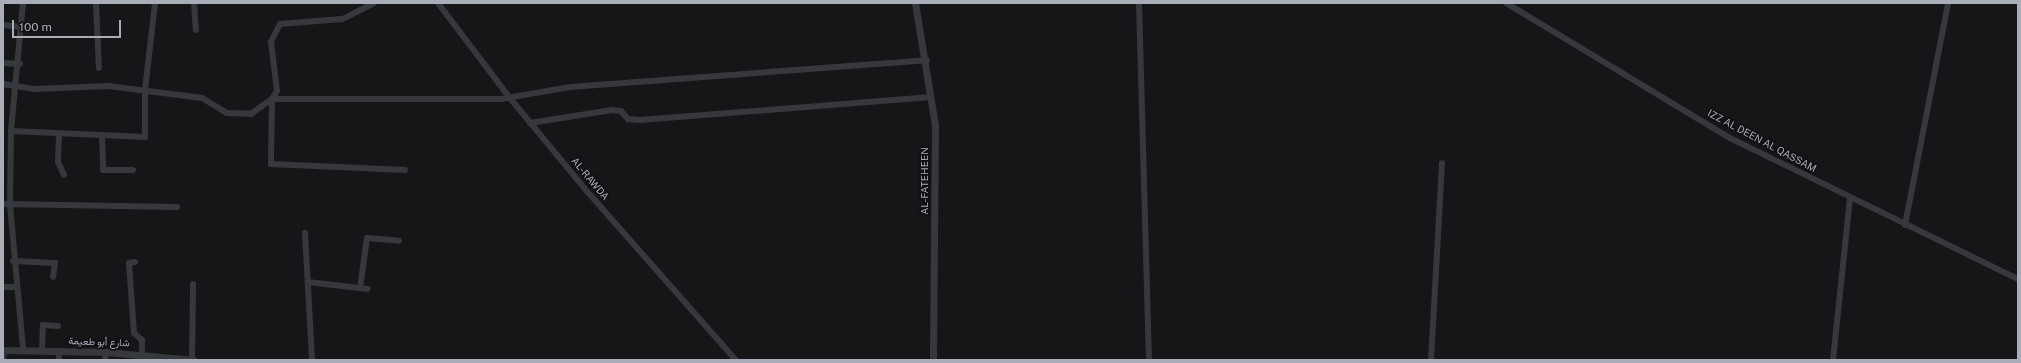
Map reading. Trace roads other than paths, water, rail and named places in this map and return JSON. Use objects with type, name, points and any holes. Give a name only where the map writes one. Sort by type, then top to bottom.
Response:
[{"type":"street","points":[[23,3],[20,64],[11,131],[10,205],[13,261],[23,350]]},
{"type":"street","points":[[96,3],[99,68]]},
{"type":"street","points":[[11,131],[145,137],[145,90],[155,3]]},
{"type":"street","points":[[194,3],[196,30]]},
{"type":"street","points":[[3,84],[34,89],[91,84],[145,90],[202,98],[227,113],[251,114],[272,99],[277,91],[271,42],[280,24],[342,19],[374,3]]},
{"type":"street","name":"AL-RAWDA","points":[[438,3],[530,123],[736,360]]},
{"type":"street","name":"AL-FATEHEEN","points":[[915,3],[927,60],[935,125],[933,360]]},
{"type":"street","points":[[1139,3],[1149,360]]},
{"type":"street","name":"IZZ AL DEEN AL QASSAM","points":[[1506,3],[1730,138],[2018,279]]},
{"type":"street","points":[[1905,225],[1948,3]]},
{"type":"street","points":[[3,25],[22,27]]},
{"type":"street","points":[[272,99],[509,97],[570,87],[927,60]]},
{"type":"street","points":[[3,63],[20,64]]},
{"type":"street","points":[[530,123],[612,110],[621,111],[628,119],[640,120],[931,97]]},
{"type":"street","points":[[272,99],[270,164],[405,170]]},
{"type":"street","points":[[58,134],[58,162],[64,175]]},
{"type":"street","points":[[102,136],[103,170],[133,170]]},
{"type":"street","points":[[1431,360],[1442,163]]},
{"type":"street","points":[[3,181],[11,181]]},
{"type":"street","points":[[1833,360],[1850,198]]},
{"type":"street","points":[[3,204],[177,207]]},
{"type":"street","points":[[305,233],[312,360]]},
{"type":"street","points":[[360,288],[367,238],[399,241]]},
{"type":"street","points":[[13,261],[54,263],[53,277]]},
{"type":"street","points":[[134,262],[129,263],[134,333],[142,340],[146,356]]},
{"type":"street","points":[[308,282],[368,289]]},
{"type":"street","points":[[193,284],[193,360]]},
{"type":"street","points":[[3,287],[16,287]]},
{"type":"street","points":[[42,350],[42,325],[58,326]]},
{"type":"street","points":[[3,360],[4,350]]},
{"type":"street","name":"شارع أبو طعيمة","points":[[4,350],[106,352],[193,360]]},
{"type":"street","points":[[59,351],[59,360]]},
{"type":"street","points":[[106,352],[106,360]]}]
